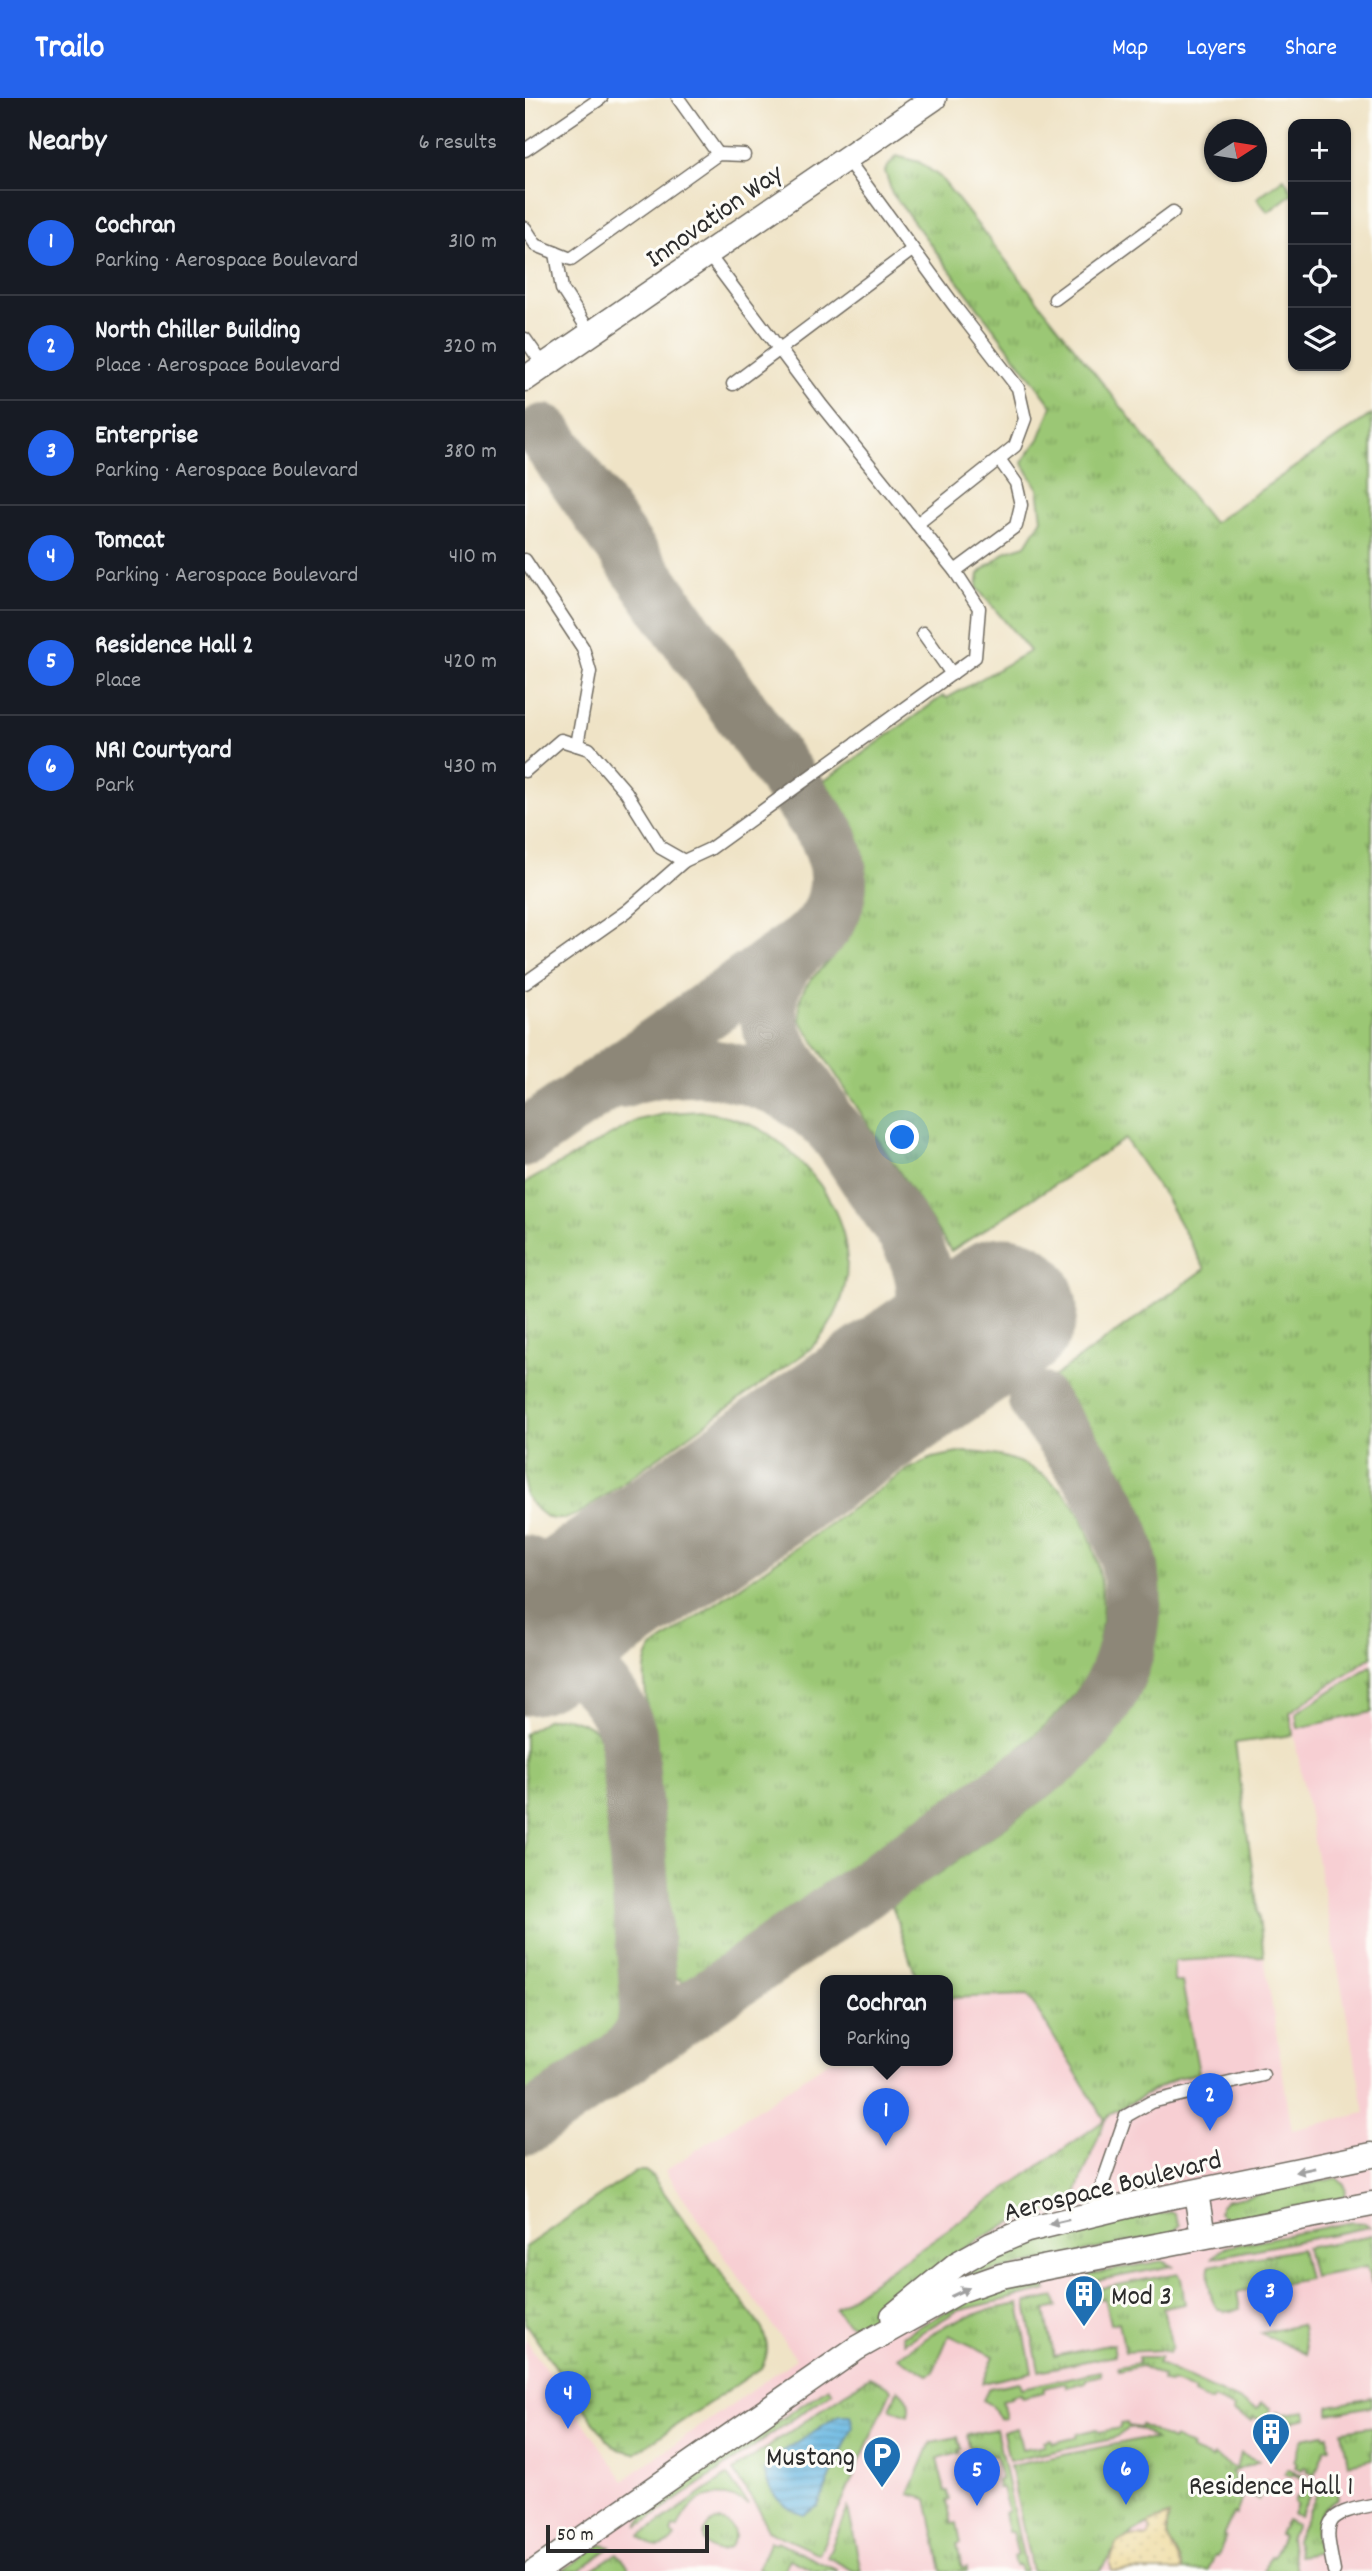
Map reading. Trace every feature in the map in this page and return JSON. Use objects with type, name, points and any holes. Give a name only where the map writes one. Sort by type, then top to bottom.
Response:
[{"type":"street","name":"Innovation Way","points":[[534,373],[934,98]]},
{"type":"street","name":"Aerospace Boulevard","points":[[857,2348],[925,2288],[957,2264],[991,2245],[1027,2230],[1372,2155]]},
{"type":"street","points":[[1196,2193],[1203,2236]]},
{"type":"street","name":"Aerospace Boulevard","points":[[536,2571],[857,2348],[961,2290],[1001,2276],[1372,2204]]},
{"type":"lane","points":[[525,150],[601,98]]},
{"type":"lane","points":[[678,98],[718,154]]},
{"type":"lane","points":[[525,229],[536,246],[571,259],[718,154],[744,155]]},
{"type":"lane","points":[[846,158],[912,250],[1018,388],[1025,419],[1015,446],[917,524]]},
{"type":"lane","points":[[1055,299],[1173,212]]},
{"type":"lane","points":[[733,384],[912,250]]},
{"type":"lane","points":[[556,253],[562,289],[591,334]]},
{"type":"lane","points":[[525,983],[628,911],[684,861],[710,849],[975,657],[979,608],[955,571],[780,350],[708,254]]},
{"type":"lane","points":[[525,339],[534,373]]},
{"type":"lane","points":[[955,571],[1016,526],[1021,505],[1017,483],[999,459]]},
{"type":"lane","points":[[525,560],[583,648],[590,672],[577,745]]},
{"type":"lane","points":[[923,633],[952,674]]},
{"type":"lane","points":[[525,771],[561,740],[589,749],[626,792],[661,848],[684,861]]},
{"type":"lane","points":[[1092,2214],[1126,2116],[1151,2102],[1263,2075]]},
{"type":"lane","points":[[1334,2571],[1329,2527],[1335,2516],[1342,2511],[1372,2505]]},
{"type":"shaded area","points":[[1372,1656],[1372,2571],[525,2571],[525,2339],[624,2480],[796,2359],[665,2171],[822,2066],[953,2066],[953,1998],[1173,1990],[1174,1961],[1264,1956],[1292,2130],[1365,2113],[1290,1713]]},
{"type":"green space","points":[[896,156],[919,162],[940,177],[1213,523],[1372,414],[1372,1656],[1290,1712],[1293,1735],[1235,1743],[1264,1956],[1174,1961],[1174,1982],[1182,1982],[1199,2073],[1177,2078],[1113,2112],[1105,2120],[1028,1995],[953,1998],[953,1975],[915,1975],[890,1899],[940,1873],[1057,1790],[1129,1711],[1154,1634],[1150,1559],[1128,1482],[1049,1380],[1205,1269],[1165,1197],[1125,1139],[951,1251],[800,1020],[799,1008],[803,991],[849,935],[860,913],[864,891],[857,849],[847,827],[820,784],[943,696],[947,698],[1030,651],[977,588],[979,574],[1007,551],[1026,545],[1042,519],[1038,489],[1022,462],[1039,439],[1052,406],[892,193],[885,171]]},
{"type":"green space","points":[[1284,178],[1288,185],[1288,197],[1268,212],[1257,198]]},
{"type":"green space","points":[[701,1111],[755,1126],[768,1134],[794,1155],[821,1186],[843,1233],[847,1258],[839,1307],[826,1330],[808,1351],[583,1511],[565,1519],[550,1518],[537,1510],[525,1495],[525,1183],[638,1120],[669,1113]]},
{"type":"green space","points":[[963,1452],[1001,1457],[1036,1471],[1051,1481],[1077,1509],[1092,1544],[1103,1599],[1100,1635],[1089,1671],[1061,1711],[927,1822],[702,1979],[690,1983],[681,1981],[667,1963],[645,1679],[646,1661],[652,1648],[907,1470],[932,1458]]},
{"type":"green space","points":[[1372,1665],[1372,1712],[1298,1728],[1296,1713]]},
{"type":"green space","points":[[562,1717],[578,1721],[598,1732],[611,1753],[629,2014],[622,2030],[610,2042],[525,2102],[525,1734],[546,1720]]},
{"type":"green space","points":[[1105,2120],[1071,2206],[1009,2223],[944,2260],[877,2321],[858,2326],[848,2323],[839,2314],[835,2308]]},
{"type":"green space","points":[[636,2171],[645,2171],[652,2176],[762,2329],[767,2349],[761,2368],[635,2453],[618,2449],[606,2439],[525,2323],[525,2247]]},
{"type":"green space","points":[[1337,2178],[1345,2186],[1346,2193],[1343,2198],[1226,2221],[1219,2213],[1220,2206],[1225,2201]]},
{"type":"green space","points":[[1174,2213],[1180,2225],[1173,2233],[970,2276],[968,2274],[984,2261],[1034,2241]]},
{"type":"green space","points":[[1352,2222],[1365,2223],[1370,2227],[1211,2258],[1226,2247]]},
{"type":"green space","points":[[1372,2235],[1372,2284],[1366,2267],[1313,2277],[1306,2248]]},
{"type":"green space","points":[[1301,2249],[1308,2279],[1237,2292],[1240,2309],[1229,2312],[1224,2312],[1214,2304],[1209,2284],[1209,2266]]},
{"type":"green space","points":[[1162,2261],[1172,2266],[1090,2282],[1091,2274]]},
{"type":"green space","points":[[1178,2273],[1185,2304],[1163,2308],[1172,2347],[1169,2353],[1161,2350],[1125,2352],[1119,2322],[1110,2324],[1104,2298],[1094,2300],[1092,2290]]},
{"type":"green space","points":[[1043,2283],[1047,2290],[957,2311],[904,2343],[902,2336],[971,2298]]},
{"type":"green space","points":[[1055,2297],[1057,2307],[1045,2310],[1054,2356],[1113,2344],[1115,2355],[1039,2371],[1026,2303]]},
{"type":"green space","points":[[1019,2304],[1032,2372],[983,2383],[994,2356],[949,2335],[933,2372],[928,2375],[898,2357],[948,2324],[988,2310]]},
{"type":"green space","points":[[1300,2325],[1306,2354],[1261,2333]]},
{"type":"green space","points":[[1138,2357],[1160,2357],[1157,2363],[1257,2409],[1261,2403],[1271,2408],[1265,2422],[1254,2417],[1252,2421],[1233,2412],[1234,2408],[1213,2399],[1211,2402],[1172,2381],[1170,2384],[1163,2381],[1164,2377],[1141,2366],[1119,2371],[1118,2367],[1139,2363]]},
{"type":"green space","points":[[1100,2371],[1101,2375],[1086,2379],[1086,2382],[1067,2387],[1066,2383],[1044,2388],[1044,2392],[1022,2397],[1021,2393],[1002,2400],[1006,2418],[1000,2419],[992,2405],[983,2400],[989,2388],[1020,2382],[1022,2388]]},
{"type":"green space","points":[[869,2377],[891,2390],[819,2554],[767,2530],[761,2513],[733,2471]]},
{"type":"green space","points":[[828,2387],[832,2392],[638,2527],[645,2513]]},
{"type":"green space","points":[[898,2389],[908,2401],[908,2416],[890,2409]]},
{"type":"green space","points":[[1372,2398],[1372,2406],[1329,2414],[1329,2406]]},
{"type":"green space","points":[[1277,2411],[1285,2414],[1305,2411],[1307,2418],[1293,2421],[1289,2433],[1273,2425],[1271,2428]]},
{"type":"green space","points":[[1127,2423],[1128,2426],[1140,2428],[1141,2425],[1172,2441],[1174,2438],[1192,2446],[1191,2450],[1212,2459],[1214,2456],[1236,2469],[1240,2453],[1259,2461],[1232,2472],[1238,2491],[1267,2481],[1258,2500],[1244,2492],[1236,2515],[1233,2514],[1223,2536],[1226,2537],[1218,2556],[1215,2555],[1208,2571],[1182,2571],[1167,2534],[1168,2516],[1128,2536],[1114,2550],[1100,2571],[1032,2571],[1010,2466],[1141,2439],[1155,2440],[1143,2430],[1130,2428],[1112,2439],[1009,2461],[1003,2432],[1017,2428],[1022,2449],[1045,2445],[1044,2441],[1051,2439],[1053,2443],[1077,2437],[1077,2434],[1097,2429],[1099,2432],[1120,2428],[1120,2424]]},
{"type":"green space","points":[[1372,2428],[1372,2459],[1348,2464],[1342,2431]]},
{"type":"green space","points":[[996,2429],[1026,2571],[1021,2571],[1019,2565],[1015,2566],[1013,2557],[1018,2555],[1012,2532],[1008,2532],[1004,2513],[1008,2511],[1002,2488],[998,2488],[997,2480],[1001,2479],[995,2455],[976,2459],[973,2447],[969,2447],[967,2435]]},
{"type":"green space","points":[[1324,2434],[1325,2437],[1328,2436],[1330,2448],[1325,2449],[1315,2475],[1307,2472],[1308,2468],[1304,2467],[1302,2470],[1295,2467],[1297,2463],[1294,2461],[1303,2438]]},
{"type":"green space","points":[[958,2437],[961,2449],[958,2450],[959,2453],[937,2459],[945,2491],[948,2491],[950,2500],[947,2501],[952,2524],[957,2523],[961,2543],[957,2544],[962,2568],[967,2567],[967,2571],[942,2571],[927,2499],[909,2494],[931,2442]]},
{"type":"green space","points":[[1287,2469],[1316,2482],[1300,2516],[1293,2514],[1297,2505],[1294,2503],[1296,2497],[1300,2498],[1307,2481],[1293,2474],[1291,2477],[1285,2474]]},
{"type":"green space","points":[[727,2476],[748,2505],[727,2496],[707,2497],[690,2508],[678,2528],[673,2527],[671,2533],[675,2536],[667,2544],[653,2546],[640,2536]]},
{"type":"green space","points":[[1334,2481],[1338,2498],[1325,2508],[1318,2519],[1318,2550],[1316,2553],[1299,2556],[1296,2540],[1322,2483]]},
{"type":"green space","points":[[848,2508],[861,2571],[854,2571],[827,2557]]},
{"type":"green space","points":[[1286,2520],[1296,2525],[1290,2539],[1296,2571],[1263,2571],[1283,2536],[1279,2534]]},
{"type":"green space","points":[[719,2521],[725,2522],[733,2530],[733,2542],[725,2550],[719,2551],[713,2550],[705,2542],[704,2536],[705,2530],[713,2522]]},
{"type":"green space","points":[[769,2541],[775,2544],[777,2542],[838,2571],[815,2571],[790,2559],[783,2571],[764,2571],[758,2568]]},
{"type":"green space","points":[[598,2546],[611,2547],[578,2571],[562,2571]]},
{"type":"green space","points":[[617,2553],[629,2567],[627,2571],[590,2571]]},
{"type":"sand","points":[[1169,2516],[1168,2539],[1182,2571],[1112,2571],[1110,2563],[1116,2544],[1131,2537],[1148,2537],[1151,2530],[1148,2524]]},
{"type":"water","points":[[839,2415],[850,2415],[853,2426],[818,2506],[804,2515],[796,2512],[783,2504],[773,2493],[764,2471],[770,2460]]},
{"type":"taxiway","points":[[525,1138],[814,936],[831,913],[838,888],[836,861],[827,834],[544,433]]},
{"type":"taxiway","points":[[798,948],[779,970],[770,991],[768,1012],[772,1031],[781,1051],[821,1110]]},
{"type":"taxiway","points":[[621,1079],[648,1071],[676,1068],[731,1072],[784,1091],[808,1106],[836,1131],[900,1224],[918,1257],[923,1275],[924,1314],[919,1336],[907,1365],[887,1390]]},
{"type":"taxiway","points":[[525,2126],[1057,1756],[1081,1733],[1101,1707],[1116,1678],[1132,1617],[1132,1585],[1127,1552],[1108,1504],[1037,1400]]},
{"type":"taxiway","points":[[525,1564],[531,1595],[525,1626]]},
{"type":"taxiway","points":[[525,1658],[560,1660],[576,1666],[590,1676],[613,1702],[628,1734],[649,2000],[642,2033],[621,2059]]},
{"type":"runway","points":[[525,1642],[1004,1310]]},
{"type":"place","name":"North Chiller Building","points":[[1210,2131]]},
{"type":"place","name":"Cochran","points":[[886,2146]]},
{"type":"place","name":"Enterprise","points":[[1270,2327]]},
{"type":"place","name":"Mod 3","points":[[1084,2328]]},
{"type":"place","name":"Tomcat","points":[[568,2429]]},
{"type":"place","name":"Residence Hall 1","points":[[1271,2466]]},
{"type":"place","name":"Mustang","points":[[882,2489]]},
{"type":"place","name":"NR1 Courtyard","points":[[1126,2505]]},
{"type":"place","name":"Residence Hall 2","points":[[977,2506]]}]
